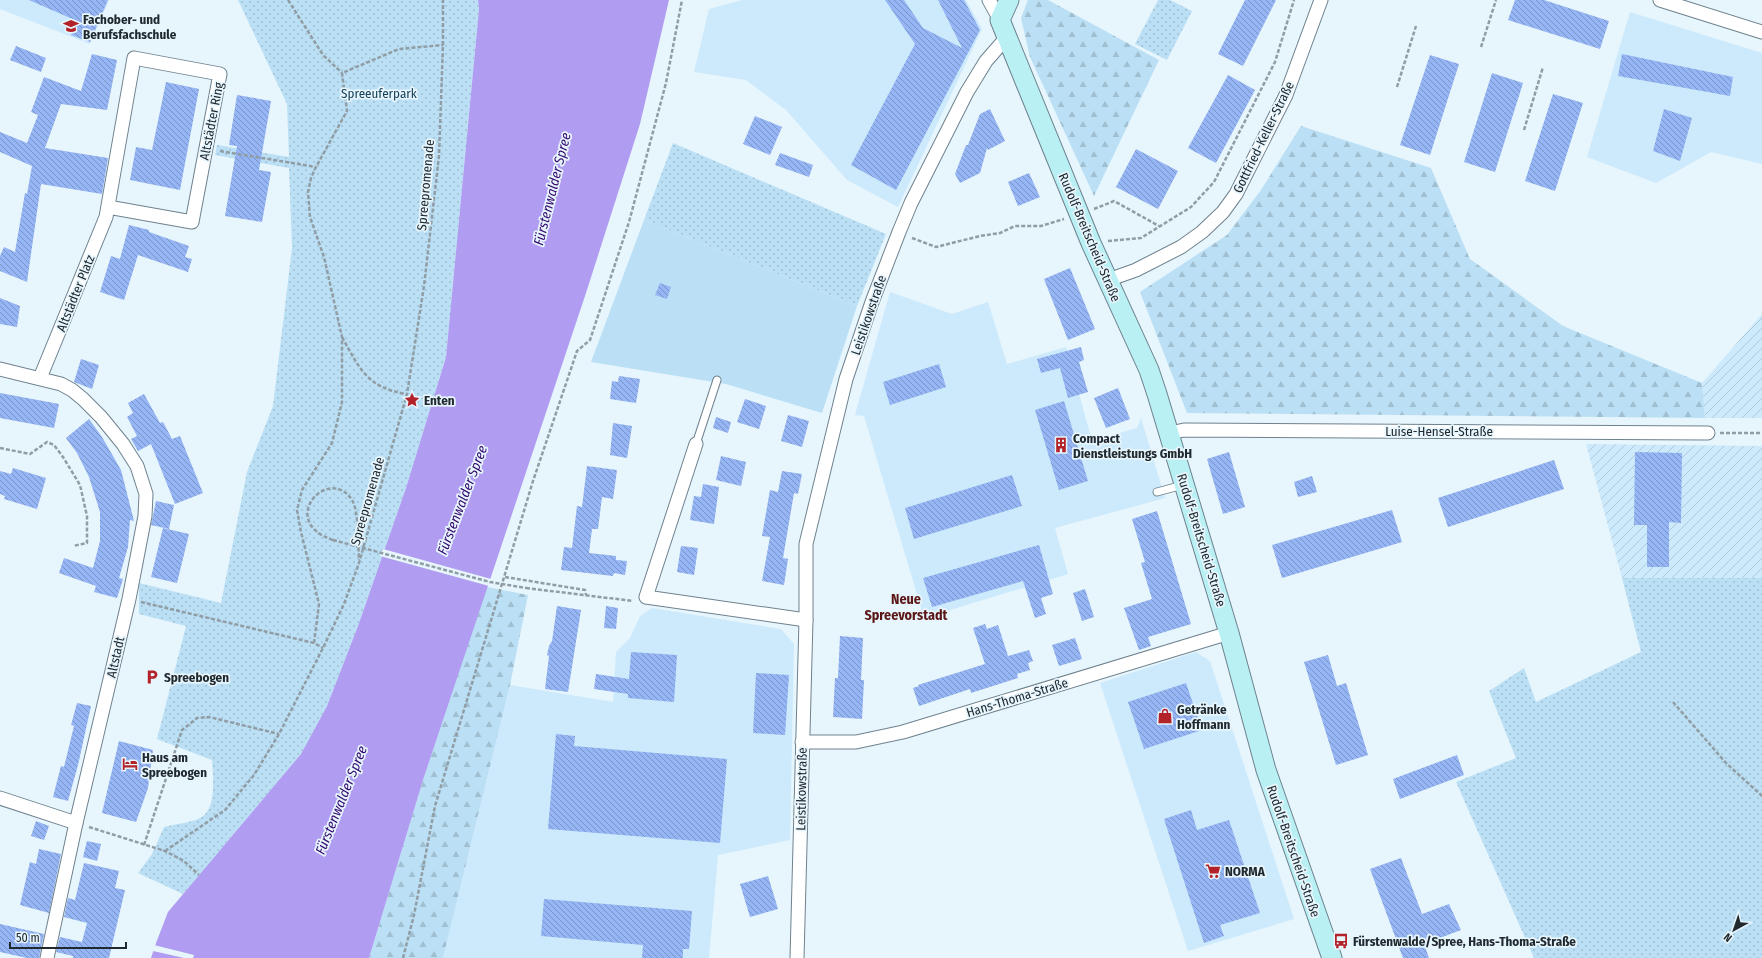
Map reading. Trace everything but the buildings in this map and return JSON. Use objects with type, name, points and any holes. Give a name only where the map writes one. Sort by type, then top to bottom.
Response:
[{"type":"main road","points":[[1000,20],[1009,0]]},
{"type":"main road","name":"Rudolf-Breitscheid-Straße","points":[[1000,20],[1091,243],[1149,370],[1170,433],[1229,633],[1266,770],[1332,958]]},
{"type":"street","name":"Rudolf-Breitscheid-Straße","points":[[989,0],[1000,20]]},
{"type":"street","name":"Gottfried-Keller-Straße","points":[[1108,280],[1136,270],[1181,247],[1202,232],[1223,212],[1236,194],[1286,94],[1321,0]]},
{"type":"street","points":[[1660,0],[1762,32]]},
{"type":"street","name":"Leistikowstraße","points":[[797,958],[806,620],[806,544],[846,379],[872,302],[899,232],[911,202],[967,92],[986,61],[1007,37]]},
{"type":"street","name":"Altstädter Ring","points":[[134,58],[220,74],[192,222],[108,207],[134,58]]},
{"type":"street","name":"Altstädter Platz","points":[[40,378],[106,216],[108,207]]},
{"type":"street","points":[[0,369],[40,378]]},
{"type":"street","name":"Altstadt","points":[[40,378],[61,384],[72,390],[84,399],[101,417],[123,444],[136,466],[146,494],[146,516],[129,599],[76,823],[47,958]]},
{"type":"street","name":"Luise-Hensel-Straße","points":[[1170,433],[1184,430],[1708,433]]},
{"type":"street","points":[[696,444],[646,597],[806,620]]},
{"type":"street","name":"Hans-Thoma-Straße","points":[[802,742],[856,742],[903,732],[1229,633]]},
{"type":"street","points":[[0,798],[76,823]]},
{"type":"lane","points":[[696,444],[717,380]]},
{"type":"lane","points":[[1158,492],[1185,484]]},
{"type":"path","points":[[288,0],[323,55],[342,73],[347,111],[316,167],[311,178],[308,192],[310,217],[324,257],[342,337],[342,402],[332,443],[302,490],[297,510],[319,604],[314,643]]},
{"type":"path","name":"Spreepromenade","points":[[165,851],[225,810],[254,774],[279,734],[323,648],[344,604],[359,563],[406,394],[425,279],[439,156],[443,0]]},
{"type":"path","points":[[403,958],[414,915],[435,806],[533,481],[577,351],[590,340],[629,222],[666,83],[682,0]]},
{"type":"path","points":[[1091,243],[1141,238],[1191,207],[1214,182],[1275,62],[1294,0]]},
{"type":"path","points":[[1481,47],[1496,0]]},
{"type":"path","points":[[1397,87],[1416,26]]},
{"type":"path","points":[[342,73],[399,49],[443,45]]},
{"type":"path","points":[[1524,130],[1543,67]]},
{"type":"path","points":[[206,148],[316,167]]},
{"type":"path","points":[[899,232],[936,247],[980,236],[1000,233],[1014,226],[1041,226],[1080,214],[1114,201],[1159,226]]},
{"type":"path","points":[[342,337],[360,368],[368,378],[390,392],[406,394]]},
{"type":"path","points":[[1708,433],[1762,433]]},
{"type":"path","points":[[0,448],[30,454],[47,442],[54,445],[63,457],[80,485],[87,516],[87,543],[73,546]]},
{"type":"path","points":[[359,563],[355,508],[352,499],[342,490],[332,487],[320,491],[313,497],[308,506],[307,516],[311,526],[320,536],[333,540],[490,582],[639,602],[646,597]]},
{"type":"path","points":[[505,577],[584,590],[586,595]]},
{"type":"path","points":[[129,599],[314,643],[323,648]]},
{"type":"path","points":[[1673,702],[1726,763],[1762,796]]},
{"type":"path","points":[[144,845],[182,730],[197,718],[209,716],[279,734]]},
{"type":"path","points":[[76,823],[165,851],[184,861],[199,875]]},
{"type":"shaded area","name":"Fachober- und Berufsfachschule","points":[[0,0],[109,0],[90,44],[0,9]]},
{"type":"shaded area","points":[[742,0],[966,0],[982,29],[898,207],[847,180],[786,110],[746,80],[694,72],[709,9]]},
{"type":"shaded area","points":[[1630,12],[1762,53],[1762,164],[1711,152],[1656,183],[1587,157]]},
{"type":"shaded area","points":[[890,292],[952,314],[988,302],[1007,364],[1066,347],[1092,441],[1137,428],[1141,418],[1165,498],[1055,528],[1068,574],[924,618],[864,416],[855,415]]},
{"type":"shaded area","points":[[1762,314],[1762,418],[1705,418],[1702,383]]},
{"type":"shaded area","points":[[1586,444],[1762,446],[1762,578],[1622,578]]},
{"type":"shaded area","points":[[652,608],[781,629],[794,644],[790,840],[718,855],[709,958],[443,958],[510,685],[613,702],[616,652],[630,638],[640,616]]},
{"type":"shaded area","points":[[1196,652],[1210,661],[1294,919],[1188,951],[1100,683]]},
{"type":"green space","name":"Spreeuferpark","points":[[238,0],[478,0],[479,9],[446,357],[406,488],[358,626],[327,706],[301,754],[183,894],[138,873],[152,854],[164,827],[200,818],[209,808],[213,792],[212,760],[157,739],[186,626],[139,614],[139,583],[221,603],[247,472],[273,406],[292,248],[289,168],[215,155],[217,145],[289,157],[287,104]]},
{"type":"green space","points":[[1028,0],[1048,0],[1159,60],[1094,196],[1030,57],[1021,18]]},
{"type":"green space","points":[[1158,0],[1170,0],[1192,11],[1167,60],[1135,44]]},
{"type":"green space","points":[[1301,126],[1431,168],[1470,259],[1563,326],[1702,383],[1705,418],[1187,413],[1140,292],[1227,235],[1261,190]]},
{"type":"green space","points":[[673,143],[886,234],[857,306],[644,220]]},
{"type":"green space","points":[[644,220],[857,306],[822,413],[726,384],[591,362]]},
{"type":"green space","points":[[1622,578],[1762,578],[1762,958],[1534,958],[1456,782],[1516,758],[1489,691],[1524,668],[1536,702],[1641,652]]},
{"type":"green space","points":[[487,587],[528,595],[510,685],[443,958],[369,958],[424,777]]},
{"type":"water","name":"Fürstenwalder Spree","points":[[478,0],[669,0],[640,124],[586,293],[424,777],[369,958],[151,958],[168,912],[301,754],[327,706],[358,626],[406,488],[446,357],[479,9]]},
{"type":"pier","points":[[383,549],[492,579],[489,586],[380,556]]},
{"type":"pier","points":[[154,945],[194,955],[193,958],[184,958],[153,951]]},
{"type":"place","name":"Fachober- und Berufsfachschule","points":[[71,26]]},
{"type":"place","name":"Enten","points":[[412,400]]},
{"type":"place","name":"Compact Dienstleistungs GmbH","points":[[1061,445]]},
{"type":"place","name":"Spreebogen","points":[[152,677]]},
{"type":"place","name":"Getränke Hoffmann","points":[[1165,716]]},
{"type":"place","name":"Haus am Spreebogen","points":[[130,764]]},
{"type":"place","name":"NORMA","points":[[1213,871]]},
{"type":"place","name":"Fürstenwalde/Spree, Hans-Thoma-Straße","points":[[1341,941]]},
{"type":"district","name":"Neue Spreevorstadt","points":[[906,608]]}]
